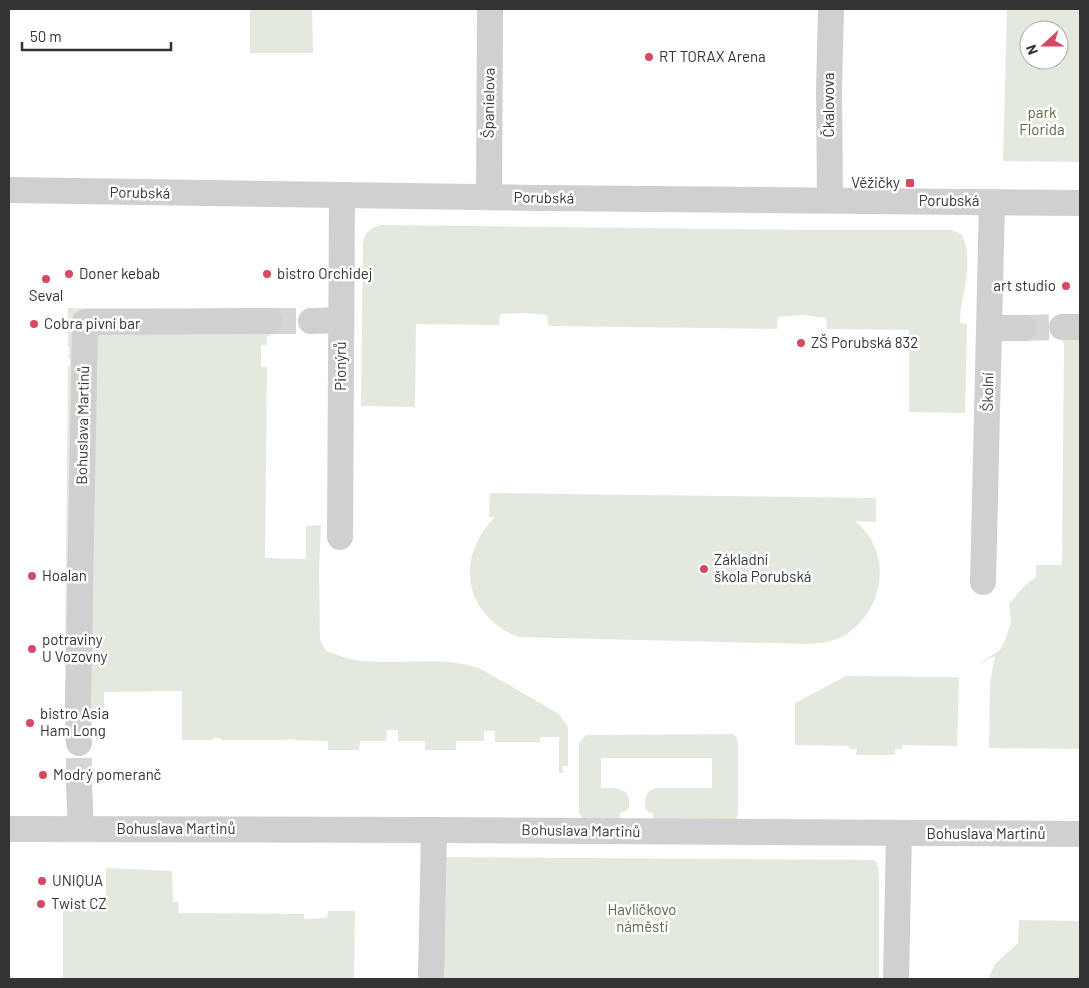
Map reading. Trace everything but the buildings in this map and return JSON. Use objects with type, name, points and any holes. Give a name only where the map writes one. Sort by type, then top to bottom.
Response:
[{"type":"street","name":"Španielova","points":[[489,197],[490,9]]},
{"type":"street","name":"Čkalovova","points":[[830,9],[830,200]]},
{"type":"street","name":"Porubská","points":[[9,190],[1080,203]]},
{"type":"street","name":"Pionýrů","points":[[340,537],[342,195]]},
{"type":"street","name":"Školní","points":[[983,582],[992,202]]},
{"type":"street","points":[[311,321],[342,320]]},
{"type":"street","name":"Bohuslava Martinů","points":[[80,743],[78,703],[85,322],[270,321]]},
{"type":"street","points":[[990,328],[1022,328]]},
{"type":"street","points":[[79,784],[81,829]]},
{"type":"street","name":"Bohuslava Martinů","points":[[9,829],[1080,834]]},
{"type":"street","points":[[431,979],[434,830]]},
{"type":"street","points":[[896,979],[899,833]]},
{"type":"green space","points":[[250,9],[312,9],[313,53],[250,53]]},
{"type":"green space","name":"park Florida","points":[[1007,9],[1080,9],[1080,162],[1003,161]]},
{"type":"green space","points":[[380,225],[952,230],[962,235],[967,251],[968,263],[960,323],[967,324],[965,413],[909,412],[909,330],[827,329],[826,318],[801,315],[778,317],[777,329],[548,326],[547,315],[524,313],[500,314],[499,325],[416,324],[415,407],[361,406],[363,243],[368,231]]},
{"type":"green space","points":[[68,308],[269,310],[270,336],[267,336],[267,345],[261,345],[261,367],[267,367],[265,558],[306,559],[306,526],[321,525],[319,570],[320,639],[326,651],[363,661],[453,662],[481,669],[559,714],[568,727],[568,766],[563,766],[563,773],[559,773],[559,737],[540,737],[540,742],[495,742],[495,731],[484,731],[484,741],[456,741],[456,750],[425,750],[425,741],[398,741],[398,730],[387,730],[386,741],[360,741],[359,750],[328,750],[328,741],[294,739],[221,740],[220,738],[214,738],[213,740],[182,740],[182,691],[104,692],[104,709],[88,709],[74,740],[65,740],[65,683],[67,682],[65,661],[68,366],[70,365],[70,358],[68,358],[70,348],[68,347]]},
{"type":"green space","points":[[1061,339],[1080,339],[1080,749],[989,748],[990,684],[995,656],[977,665],[1000,650],[1011,622],[1009,604],[1023,587],[1036,577],[1036,565],[1062,565],[1064,343]]},
{"type":"green space","points":[[490,493],[876,498],[876,522],[855,521],[867,533],[875,548],[879,563],[880,579],[870,610],[860,623],[843,636],[815,644],[518,637],[500,627],[486,615],[476,600],[471,584],[470,567],[474,550],[482,533],[495,517],[489,517]]},
{"type":"green space","points":[[846,676],[959,677],[957,746],[902,745],[902,749],[895,749],[895,755],[856,755],[857,749],[850,749],[849,746],[795,745],[795,703]]},
{"type":"green space","points":[[733,734],[737,738],[738,745],[738,814],[735,822],[653,822],[653,813],[649,813],[645,808],[645,799],[648,792],[655,788],[712,788],[712,758],[601,758],[601,788],[616,788],[626,792],[629,799],[629,808],[620,813],[620,821],[583,821],[579,812],[579,743],[586,735]]},
{"type":"green space","name":"Havlíčkovo náměstí","points":[[441,857],[875,860],[879,878],[879,979],[437,979]]},
{"type":"green space","points":[[106,868],[172,871],[173,902],[178,902],[179,913],[304,914],[304,919],[327,918],[328,911],[355,911],[354,979],[63,979],[63,909],[106,909]]},
{"type":"green space","points":[[1019,920],[1080,921],[1080,979],[988,979],[995,964],[1018,943]]},
{"type":"tunnel","points":[[270,321],[311,321]]},
{"type":"tunnel","points":[[1023,328],[1062,327]]},
{"type":"tunnel","points":[[79,743],[79,784]]},
{"type":"place","name":"RT TORAX Arena","points":[[649,57]]},
{"type":"place","name":"Věžičky","points":[[910,183]]},
{"type":"place","name":"Doner kebab","points":[[69,274]]},
{"type":"place","name":"bistro Orchidej","points":[[267,274]]},
{"type":"place","name":"Seval","points":[[46,279]]},
{"type":"place","name":"art studio","points":[[1066,286]]},
{"type":"place","name":"Cobra pivní bar","points":[[34,324]]},
{"type":"place","name":"ZŠ Porubská 832","points":[[801,343]]},
{"type":"place","name":"Základní škola Porubská","points":[[704,569]]},
{"type":"place","name":"Hoalan","points":[[32,576]]},
{"type":"place","name":"potraviny U Vozovny","points":[[32,649]]},
{"type":"place","name":"bistro Asia Ham Long","points":[[30,723]]},
{"type":"place","name":"Modrý pomeranč","points":[[43,775]]},
{"type":"place","name":"UNIQUA","points":[[42,881]]},
{"type":"place","name":"Twist CZ","points":[[41,904]]}]
